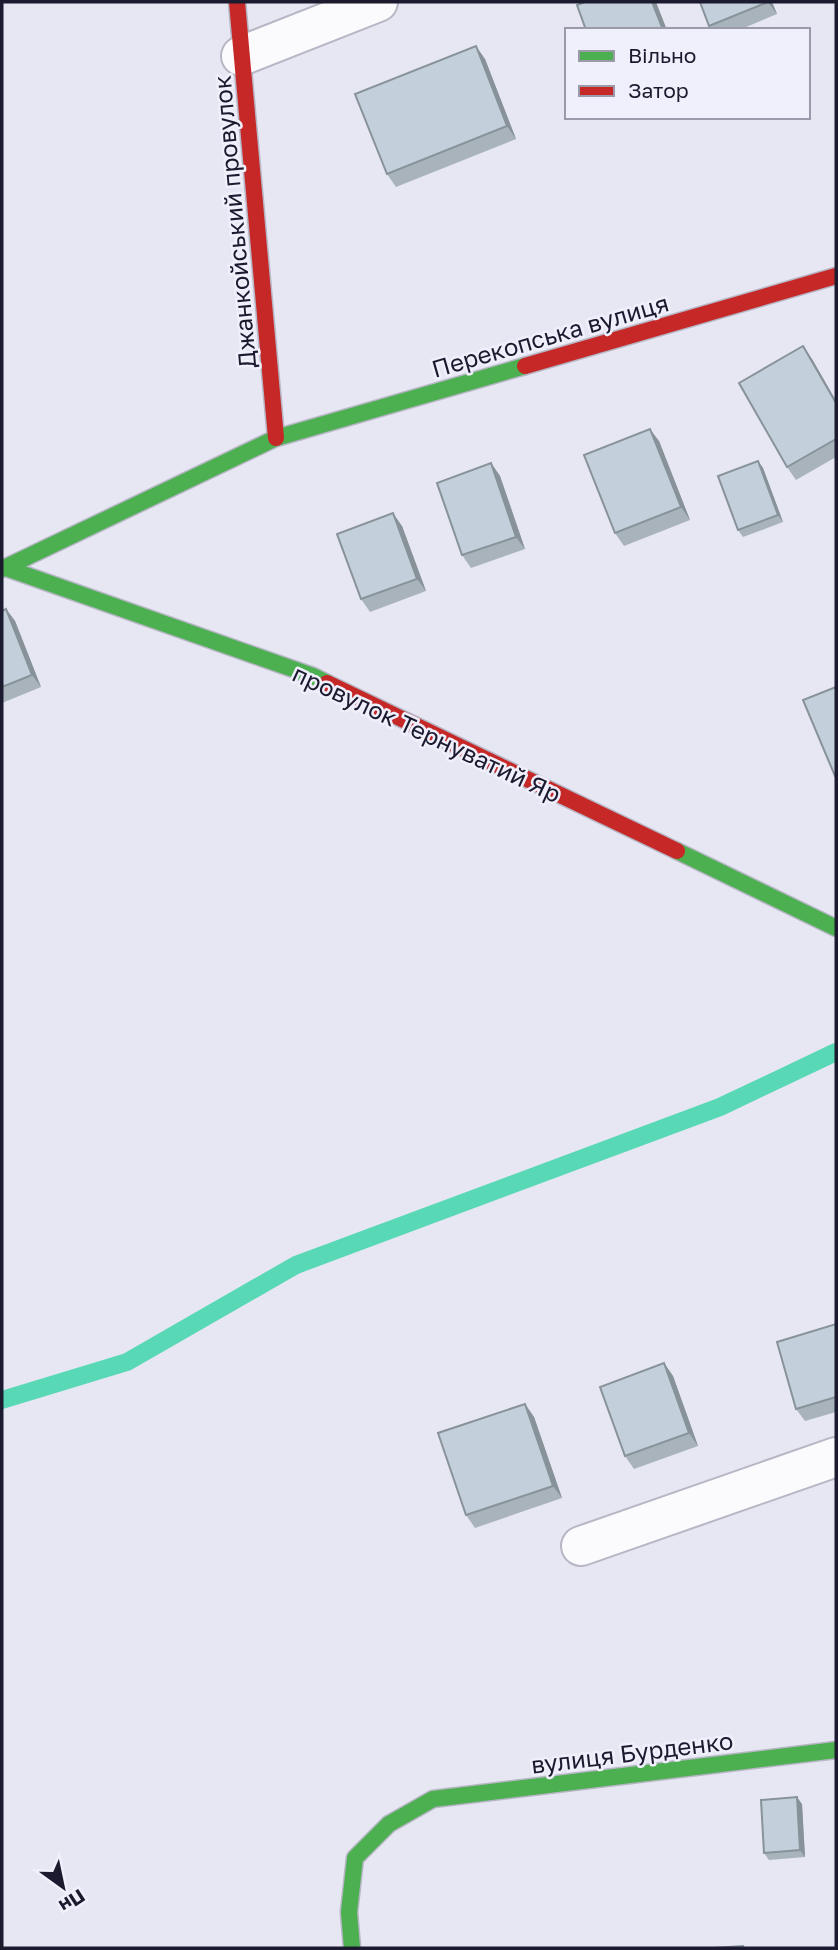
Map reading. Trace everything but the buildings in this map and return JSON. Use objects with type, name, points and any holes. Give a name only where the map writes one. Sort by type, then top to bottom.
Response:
[{"type":"street","name":"Джанкойський провулок","points":[[237,2],[276,438]]},
{"type":"street","points":[[241,56],[378,2]]},
{"type":"street","name":"Перекопська вулиця","points":[[4,568],[276,438],[836,276]]},
{"type":"street","name":"провулок Тернуватий Яр","points":[[4,568],[313,676],[836,928]]},
{"type":"street","points":[[581,1546],[836,1457]]},
{"type":"street","name":"вулиця Бурденко","points":[[352,1948],[349,1912],[355,1858],[388,1824],[433,1799],[836,1750]]},
{"type":"waterway","points":[[2,1400],[127,1362],[296,1265],[720,1107],[836,1052]]},
{"type":"traffic: fast","points":[[2,569],[276,438],[525,366]]},
{"type":"traffic: fast","points":[[6,568],[327,683]]},
{"type":"traffic: fast","points":[[677,851],[836,928]]},
{"type":"traffic: fast","points":[[352,1948],[349,1912],[355,1858],[389,1824],[433,1799],[836,1750]]},
{"type":"traffic: jam","points":[[237,2],[276,438]]},
{"type":"traffic: jam","points":[[525,366],[836,276]]},
{"type":"traffic: jam","points":[[327,683],[677,851]]}]
